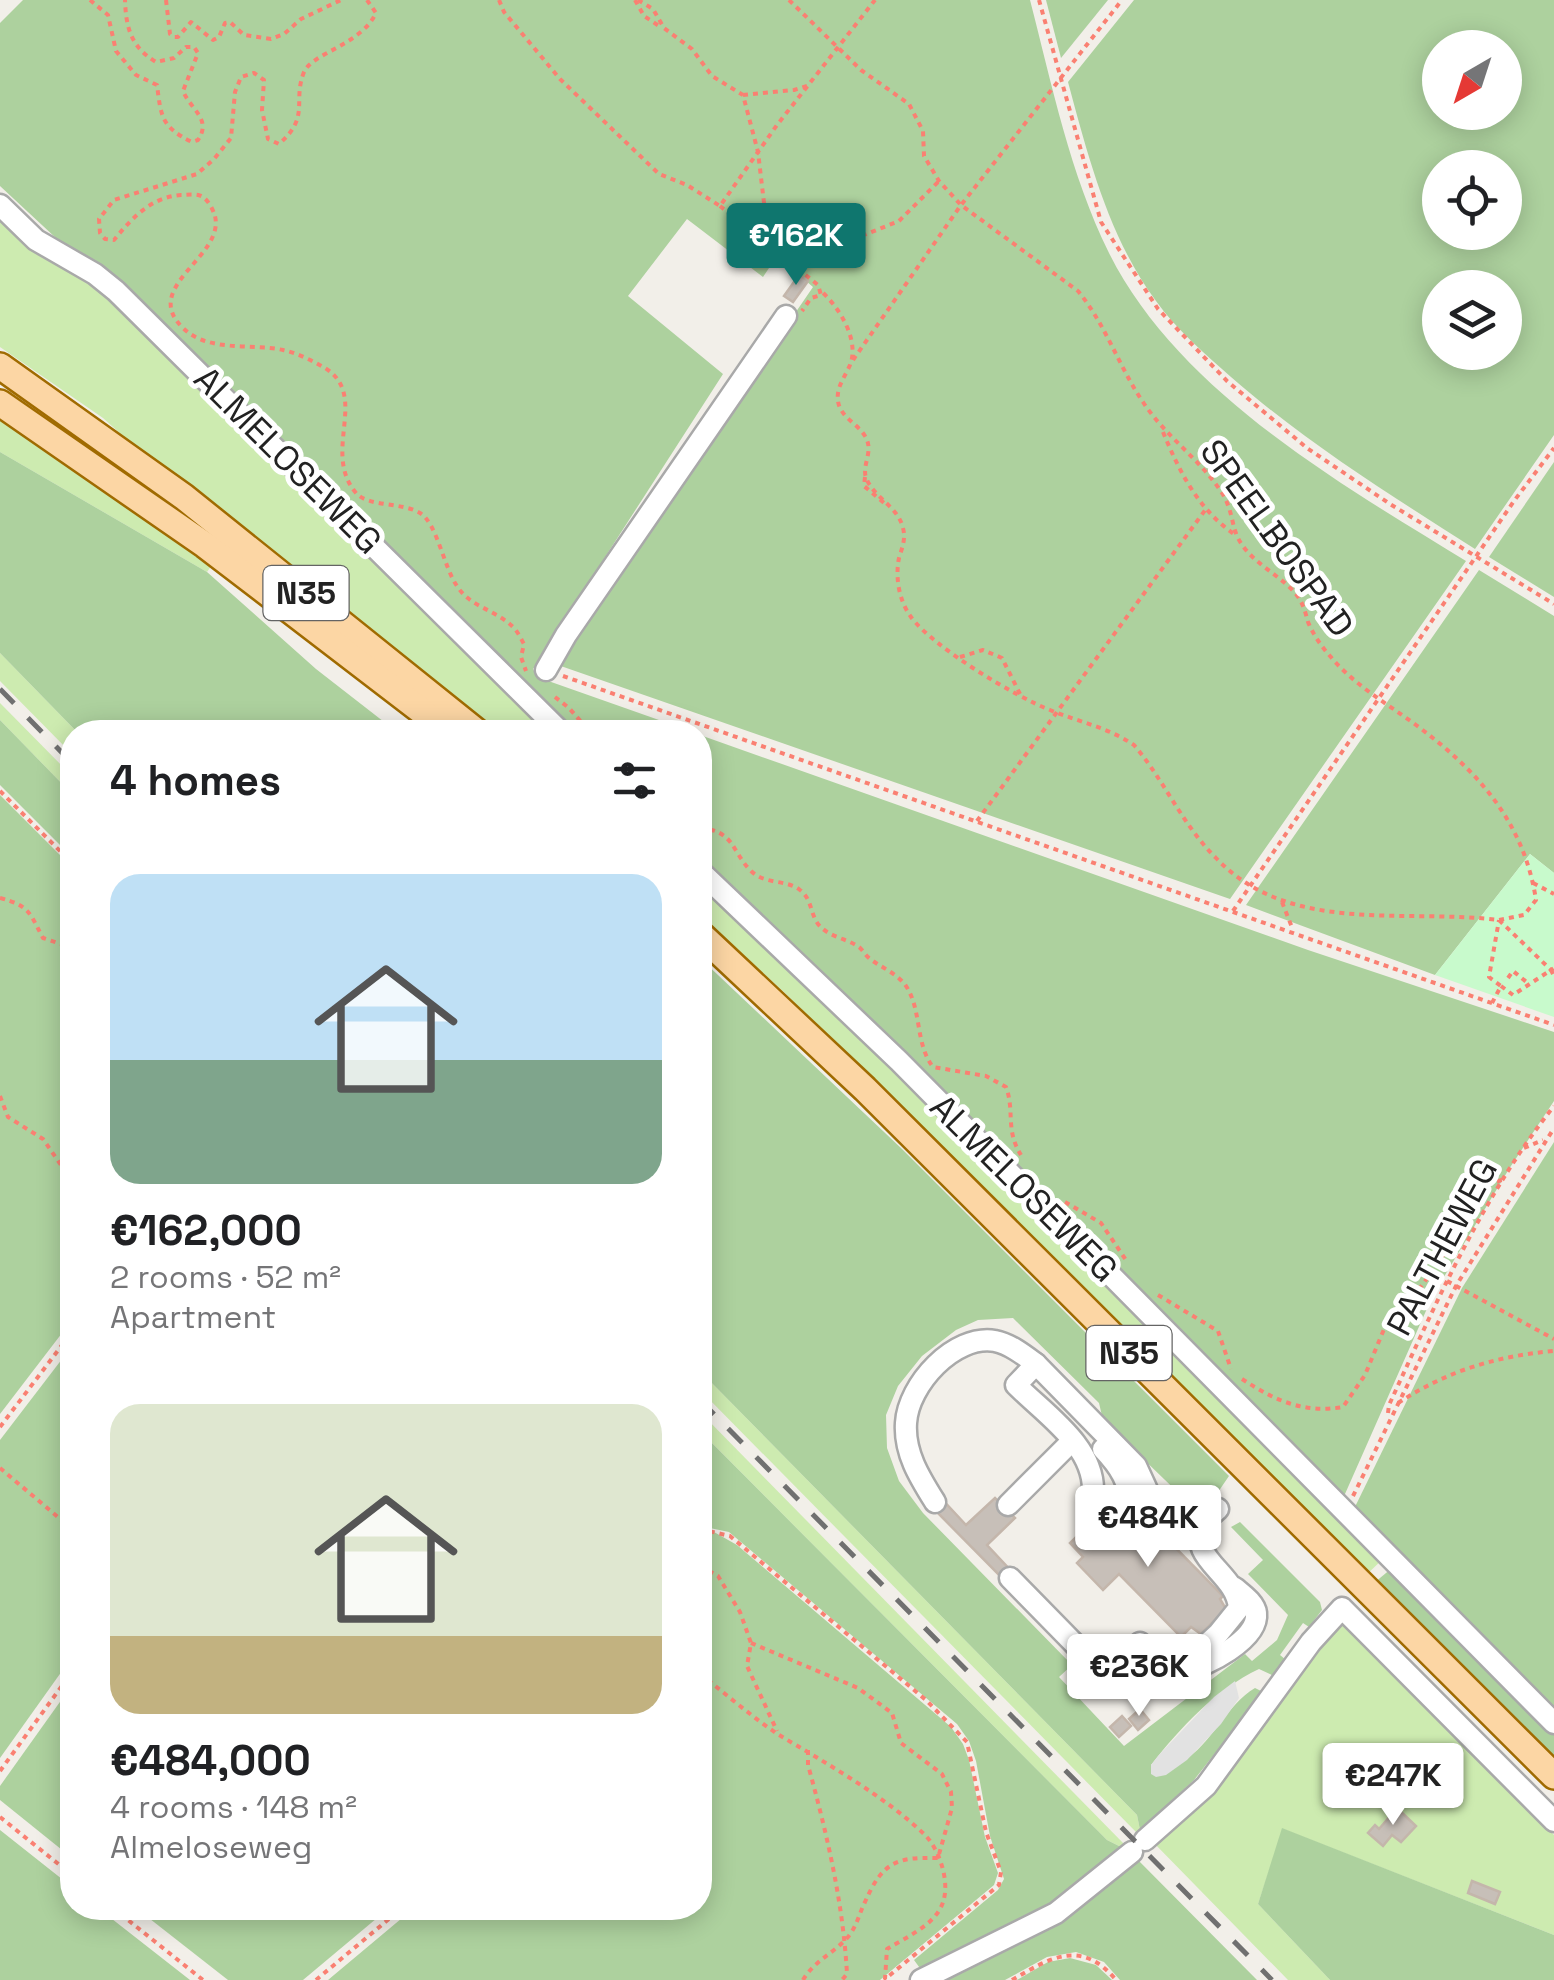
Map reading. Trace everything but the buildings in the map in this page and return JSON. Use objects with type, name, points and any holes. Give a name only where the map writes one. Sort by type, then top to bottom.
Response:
[{"type":"main road","name":"N35","points":[[0,366],[184,497],[462,720]]},
{"type":"main road","name":"N35","points":[[0,403],[205,545],[433,720]]},
{"type":"main road","name":"ALMELOSEWEG","points":[[712,945],[864,1089],[1554,1776]]},
{"type":"street","name":"ALMELOSEWEG","points":[[0,205],[36,240],[95,274],[116,291],[549,720]]},
{"type":"street","points":[[537,672],[786,316]]},
{"type":"street","name":"ALMELOSEWEG","points":[[712,882],[899,1061],[1554,1723]]},
{"type":"street","points":[[936,1502],[919,1476],[908,1448],[906,1423],[911,1395],[926,1376],[971,1342],[995,1341],[1016,1350],[1114,1460],[1130,1493],[1130,1507]]},
{"type":"street","points":[[1032,1368],[1016,1385],[1072,1441],[1093,1471],[1092,1491]]},
{"type":"street","points":[[1010,1578],[1106,1676],[1140,1643],[1173,1675],[1236,1614],[1239,1603],[1234,1586],[1202,1550],[1198,1534],[1210,1516],[1192,1528],[1173,1525],[1152,1501],[1136,1466],[1032,1368]]},
{"type":"street","points":[[1008,1504],[1072,1441]]},
{"type":"street","points":[[921,1980],[1056,1913],[1206,1786],[1311,1642],[1342,1608],[1554,1820]]},
{"type":"path","points":[[90,0],[108,15],[116,51],[136,75],[157,85],[164,121],[184,138],[198,140],[204,132],[202,116],[183,91],[198,53],[194,47],[156,62],[147,57],[132,44],[125,0]]},
{"type":"path","points":[[166,0],[170,34],[174,38],[190,22],[213,40],[219,37],[225,22],[244,35],[271,39],[284,34],[300,19],[342,0]]},
{"type":"path","points":[[367,0],[376,13],[372,22],[304,71],[302,108],[296,125],[279,144],[268,139],[264,127],[264,80],[254,73],[241,77],[235,92],[231,138],[214,159],[198,174],[114,200],[99,219],[100,233],[114,240],[149,204],[172,196],[195,194],[204,198],[213,210],[214,238],[172,294],[172,314],[182,328],[214,344],[288,350],[338,378],[348,396],[342,445],[346,472],[356,493],[367,502],[388,502],[418,511],[428,520],[454,583],[466,600],[512,626],[524,644],[521,658],[537,672],[679,720]]},
{"type":"path","points":[[500,0],[504,12],[560,79],[630,148],[659,174],[687,185],[720,206],[789,259],[821,291],[844,321],[850,335],[852,360]]},
{"type":"path","points":[[637,0],[653,8],[667,30]]},
{"type":"path","points":[[637,0],[644,16],[692,49],[712,76],[742,95],[808,86]]},
{"type":"path","name":"SPEELBOSPAD","points":[[790,0],[861,70],[909,104],[923,131],[924,156],[939,182],[961,205],[1078,292],[1092,308],[1141,401],[1221,492],[1233,512],[1237,536],[1259,564],[1295,592],[1318,642],[1328,654],[1379,700],[1449,752],[1488,792],[1516,829],[1536,900],[1524,915],[1499,920]]},
{"type":"path","points":[[720,206],[874,0]]},
{"type":"path","points":[[1039,0],[1101,222],[1179,334],[1227,381],[1307,448],[1390,504],[1554,604]]},
{"type":"path","points":[[1122,0],[961,205],[852,360],[840,384],[838,402],[844,415],[865,436],[870,448],[866,476],[899,516],[904,535],[898,576],[903,602],[922,630],[960,658],[1020,694],[1100,726],[1134,745],[1213,856],[1250,886],[1282,902],[1332,914],[1499,920],[1553,971],[1513,996],[1489,977],[1499,920]]},
{"type":"path","points":[[742,95],[758,152],[769,246]]},
{"type":"path","points":[[789,259],[825,235],[864,234],[899,221],[939,182]]},
{"type":"path","points":[[786,316],[798,318],[811,298],[820,298],[821,291]]},
{"type":"path","points":[[1162,428],[1177,466],[1206,509],[1216,522],[1237,536]]},
{"type":"path","points":[[1234,911],[1554,448]]},
{"type":"path","points":[[977,821],[1206,509]]},
{"type":"path","points":[[960,658],[982,650],[1002,658],[1020,694]]},
{"type":"path","points":[[549,693],[580,720]]},
{"type":"path","points":[[712,731],[1554,1025]]},
{"type":"path","points":[[0,790],[60,852]]},
{"type":"path","points":[[712,831],[734,844],[750,870],[764,880],[797,887],[808,898],[819,925],[860,947],[907,988],[925,1057],[933,1067],[986,1076],[1006,1087],[1012,1101],[1009,1122],[1025,1162]]},
{"type":"path","points":[[1533,883],[1554,894]]},
{"type":"path","points":[[0,898],[19,902],[30,911],[43,938],[60,944]]},
{"type":"path","points":[[1282,902],[1294,933]]},
{"type":"path","points":[[1508,978],[1513,971],[1530,984]]},
{"type":"path","points":[[1492,1003],[1501,986]]},
{"type":"path","points":[[0,1096],[8,1117],[43,1139],[60,1164]]},
{"type":"path","name":"PALTHEWEG","points":[[1388,1418],[1388,1404],[1447,1281],[1524,1148],[1554,1106]]},
{"type":"path","name":"PALTHEWEG","points":[[1345,1513],[1388,1418],[1456,1286],[1554,1131]]},
{"type":"path","points":[[1524,1148],[1547,1139]]},
{"type":"path","points":[[1145,1286],[1218,1331],[1231,1368],[1253,1386],[1304,1409],[1343,1407],[1365,1375],[1387,1322],[1409,1304],[1448,1248],[1454,1220],[1467,1197],[1479,1188],[1505,1180]]},
{"type":"path","points":[[1064,1201],[1101,1222],[1133,1270]]},
{"type":"path","points":[[1447,1281],[1554,1339]]},
{"type":"path","points":[[0,1427],[60,1348]]},
{"type":"path","points":[[1394,1406],[1428,1384],[1470,1366],[1515,1354],[1554,1351]]},
{"type":"path","points":[[0,1468],[60,1519]]},
{"type":"path","points":[[712,1532],[730,1536],[926,1700],[967,1742],[986,1832],[1002,1872],[999,1885],[884,1980]]},
{"type":"path","points":[[712,1573],[740,1612],[751,1644],[748,1666],[778,1734]]},
{"type":"path","points":[[751,1644],[858,1688],[892,1713],[901,1743],[942,1774],[951,1792],[952,1808],[938,1858]]},
{"type":"path","points":[[712,1683],[927,1837],[938,1858],[945,1892],[941,1908],[922,1928],[888,1949],[884,1980]]},
{"type":"path","points":[[0,1771],[60,1688]]},
{"type":"path","points":[[808,1750],[808,1765],[832,1852],[845,1940],[847,1974],[842,1980]]},
{"type":"path","points":[[0,1817],[60,1865]]},
{"type":"path","points":[[803,1980],[857,1925],[866,1899],[892,1862],[902,1857],[938,1858]]},
{"type":"path","points":[[128,1920],[203,1980]]},
{"type":"path","points":[[316,1980],[388,1920]]},
{"type":"path","points":[[1012,1980],[1046,1960],[1071,1954],[1104,1967],[1116,1980]]},
{"type":"green space","points":[[23,0],[1030,0],[1083,192],[1109,253],[1139,303],[1219,391],[1266,430],[1315,466],[1466,561],[1230,899],[555,664],[813,287],[777,256],[763,277],[687,219],[628,296],[723,374],[533,669],[537,677],[659,720],[556,720],[96,264],[57,239],[0,186],[0,23]]},
{"type":"green space","points":[[1046,0],[1108,0],[1061,58]]},
{"type":"green space","points":[[1134,0],[1554,0],[1554,435],[1475,549],[1290,424],[1192,341],[1156,301],[1125,251],[1092,167],[1068,82]]},
{"type":"green space","points":[[0,214],[86,276],[542,720],[480,720],[162,471],[103,418],[0,347]]},
{"type":"green space","points":[[0,418],[214,562],[207,572],[0,452]]},
{"type":"green space","points":[[0,452],[207,572],[316,669],[382,720],[65,720],[0,653]]},
{"type":"green space","points":[[1554,462],[1554,597],[1489,557]]},
{"type":"green space","points":[[1479,570],[1554,616],[1554,873],[1530,854],[1435,975],[1246,905]]},
{"type":"green space","points":[[0,653],[65,720],[60,720],[60,742],[0,681]]},
{"type":"green space","points":[[0,703],[60,764],[60,782],[0,720]]},
{"type":"green space","points":[[0,720],[60,782],[60,845],[0,785]]},
{"type":"green space","points":[[712,739],[1308,950],[1554,1032],[1554,1101],[1433,1295],[1341,1503],[908,1058],[712,870]]},
{"type":"green space","points":[[0,795],[60,855],[60,1336],[0,1414]]},
{"type":"green space","points":[[1530,854],[1554,873],[1554,1017],[1435,975]]},
{"type":"green space","points":[[712,890],[1383,1559],[1365,1576],[785,993],[712,926]]},
{"type":"green space","points":[[712,969],[902,1149],[1229,1476],[1216,1495],[1195,1509],[1103,1420],[1099,1403],[1013,1318],[978,1320],[956,1330],[922,1356],[898,1386],[886,1415],[887,1448],[899,1481],[923,1513],[1072,1665],[1059,1677],[1124,1746],[1245,1654],[1252,1661],[1277,1640],[1288,1615],[1248,1574],[1263,1560],[1231,1527],[1240,1522],[1320,1602],[1322,1610],[1309,1627],[1303,1623],[1280,1655],[1286,1660],[1274,1676],[1259,1669],[1213,1699],[1187,1723],[1151,1765],[1151,1774],[1184,1761],[1245,1695],[1255,1688],[1263,1692],[1194,1780],[1140,1830],[1137,1815],[712,1383]]},
{"type":"green space","points":[[1554,1142],[1554,1716],[1352,1513],[1462,1288]]},
{"type":"green space","points":[[60,1362],[60,1674],[0,1758],[0,1440]]},
{"type":"green space","points":[[712,1383],[1137,1815],[1138,1834],[712,1402]]},
{"type":"green space","points":[[712,1424],[1125,1849],[1107,1840],[712,1443]]},
{"type":"green space","points":[[712,1443],[1107,1840],[1125,1849],[1063,1901],[922,1971],[914,1960],[998,1890],[1004,1879],[969,1741],[957,1724],[729,1532],[712,1528]]},
{"type":"green space","points":[[712,1532],[737,1545],[951,1727],[969,1760],[985,1837],[998,1873],[994,1885],[880,1980],[328,1980],[400,1920],[712,1920]]},
{"type":"green space","points":[[1392,1568],[1554,1731],[1554,1759],[1374,1583]]},
{"type":"green space","points":[[1342,1621],[1554,1835],[1554,1935],[1283,1829],[1258,1904],[1330,1980],[1288,1980],[1152,1841],[1224,1777]]},
{"type":"green space","points":[[60,1702],[60,1848],[0,1800],[0,1786]]},
{"type":"green space","points":[[1282,1828],[1554,1935],[1554,1980],[1330,1980],[1258,1904]]},
{"type":"green space","points":[[0,1830],[60,1878],[60,1920],[113,1920],[190,1980],[0,1980]]},
{"type":"green space","points":[[1135,1857],[1257,1980],[1120,1980],[1104,1962],[1076,1952],[1047,1957],[1005,1980],[935,1980]]},
{"type":"green space","points":[[151,1920],[375,1920],[303,1980],[228,1980]]},
{"type":"green space","points":[[1070,1958],[1096,1965],[1112,1980],[1017,1980],[1048,1962]]},
{"type":"shaded area","points":[[1235,1681],[1239,1698],[1221,1724],[1187,1760],[1166,1775],[1151,1774],[1151,1765],[1158,1756],[1214,1697]]},
{"type":"railway","points":[[0,689],[60,751]]},
{"type":"railway","points":[[712,1412],[1272,1980]]}]
